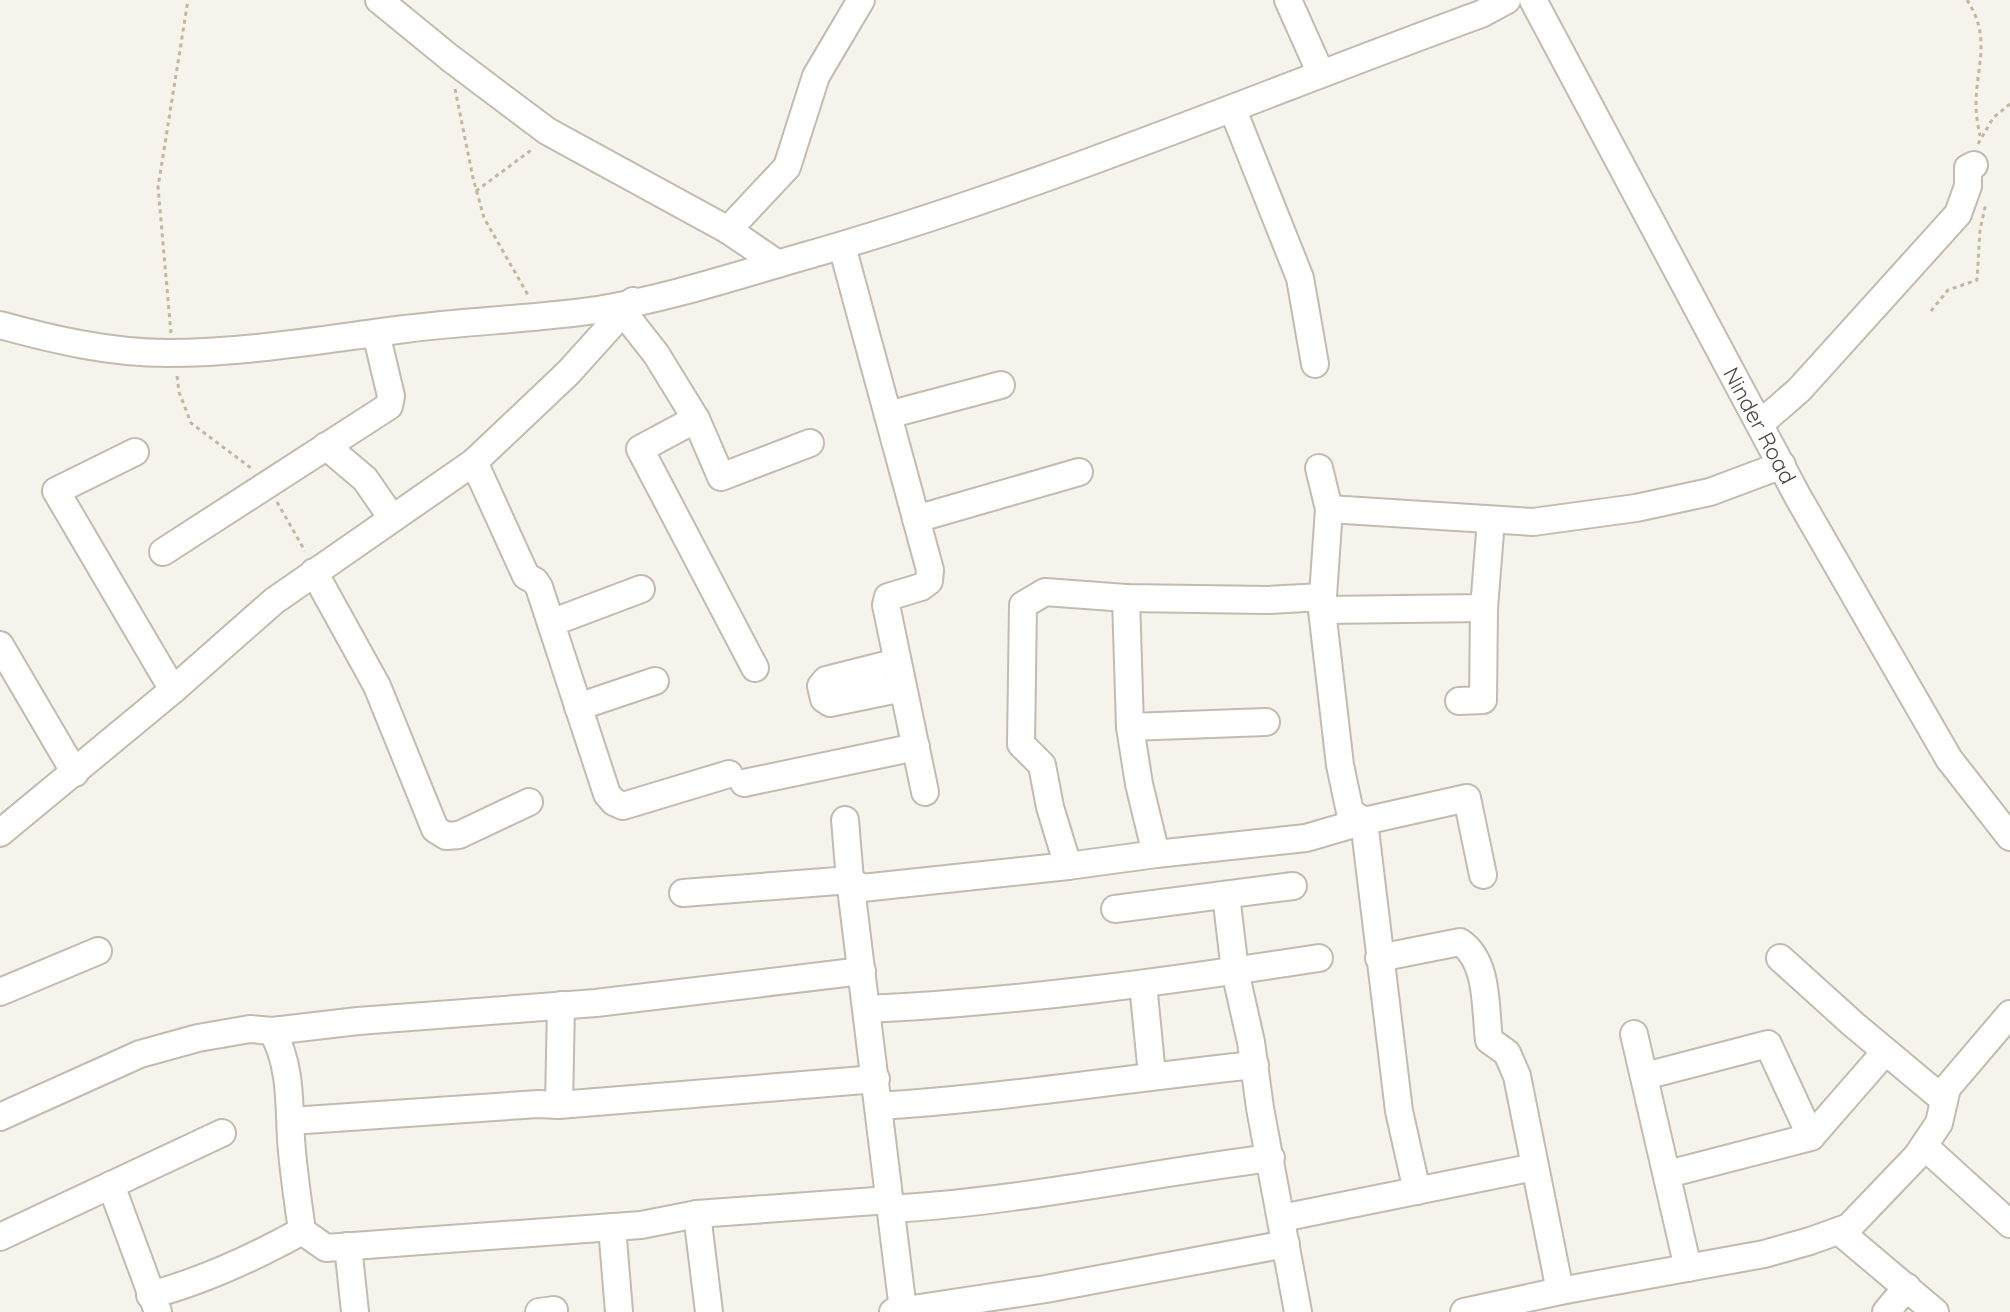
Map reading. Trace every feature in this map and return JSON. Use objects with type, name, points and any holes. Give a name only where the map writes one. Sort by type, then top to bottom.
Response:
[{"type":"street","points":[[379,0],[450,58],[553,134],[728,230],[778,264]]},
{"type":"street","points":[[728,230],[787,167],[816,76],[861,0]]},
{"type":"street","points":[[1288,0],[1321,74]]},
{"type":"street","points":[[0,325],[40,336],[119,350],[173,353],[262,347],[628,306],[842,246],[1102,159],[1481,14],[1507,0]]},
{"type":"street","name":"Ninder Road","points":[[1533,0],[1782,465],[1949,759],[2010,837]]},
{"type":"street","points":[[1233,110],[1300,278],[1315,364]]},
{"type":"street","points":[[1761,423],[1799,390],[1958,214],[1968,186],[1968,168],[1974,165]]},
{"type":"street","points":[[842,246],[928,562],[929,581],[921,587],[888,597],[886,605],[925,792]]},
{"type":"street","points":[[628,306],[696,419],[721,477],[810,443]]},
{"type":"street","points":[[0,833],[75,773],[274,601],[474,462],[568,373],[628,306]]},
{"type":"street","points":[[163,552],[389,406],[391,396],[376,333]]},
{"type":"street","points":[[888,415],[1001,385]]},
{"type":"street","points":[[696,419],[640,449],[755,668]]},
{"type":"street","points":[[326,446],[365,479],[392,518]]},
{"type":"street","points":[[135,452],[56,491],[173,690]]},
{"type":"street","points":[[474,462],[526,576],[539,587],[607,794],[614,802],[623,806],[736,778],[916,747]]},
{"type":"street","points":[[1329,509],[1533,522],[1636,508],[1710,492],[1782,465]]},
{"type":"street","points":[[1319,468],[1329,509],[1322,604],[1340,765],[1350,812],[1364,821]]},
{"type":"street","points":[[916,519],[1079,472]]},
{"type":"street","points":[[1459,701],[1483,700],[1484,608],[1491,520]]},
{"type":"street","points":[[314,572],[377,686],[435,829],[446,836],[459,835],[529,802]]},
{"type":"street","points":[[551,623],[641,589]]},
{"type":"street","points":[[1068,866],[1050,807],[1042,765],[1021,744],[1023,605],[1045,592],[1126,598],[1484,608]]},
{"type":"street","points":[[1126,598],[1130,727],[1139,784],[1156,854]]},
{"type":"street","points":[[0,645],[75,773]]},
{"type":"street","points":[[578,707],[655,681]]},
{"type":"street","points":[[1130,727],[1266,722]]},
{"type":"street","points":[[683,893],[850,880],[862,888],[1306,838],[1364,821],[1467,798],[1483,875]]},
{"type":"street","points":[[845,820],[879,1106],[898,1311],[1046,1289],[1286,1244]]},
{"type":"street","points":[[1364,821],[1399,1111],[1417,1191]]},
{"type":"street","points":[[1115,909],[1293,886]]},
{"type":"street","points":[[1226,895],[1235,971],[1255,1065],[1298,1312]]},
{"type":"street","points":[[1379,958],[1460,942],[1475,955],[1480,968],[1489,1040],[1507,1053],[1517,1076],[1560,1291]]},
{"type":"street","points":[[0,992],[98,951]]},
{"type":"street","points":[[867,1009],[944,1005],[1143,984],[1319,958]]},
{"type":"street","points":[[1780,958],[1944,1100]]},
{"type":"street","points":[[0,1117],[140,1054],[198,1038],[250,1029],[272,1031],[561,1005],[862,971]]},
{"type":"street","points":[[1143,984],[1152,1075]]},
{"type":"street","points":[[559,1105],[561,1005]]},
{"type":"street","points":[[1464,1312],[1764,1254],[1849,1227],[1924,1146],[1939,1123],[1947,1088],[2010,1014]]},
{"type":"street","points":[[272,1031],[283,1049],[302,1231],[326,1248],[641,1225],[697,1214],[889,1205],[960,1205],[1271,1158]]},
{"type":"street","points":[[1634,1034],[1688,1268]]},
{"type":"street","points":[[1645,1076],[1768,1044],[1811,1137]]},
{"type":"street","points":[[1668,1174],[1811,1137],[1885,1052]]},
{"type":"street","points":[[879,1106],[970,1100],[1152,1075],[1255,1065]]},
{"type":"street","points":[[291,1121],[559,1105],[876,1079]]},
{"type":"street","points":[[0,1237],[222,1133]]},
{"type":"street","points":[[1924,1146],[2010,1224]]},
{"type":"street","points":[[1282,1218],[1535,1167]]},
{"type":"street","points":[[111,1185],[154,1304],[254,1258],[302,1231]]},
{"type":"street","points":[[697,1214],[709,1312]]},
{"type":"street","points":[[612,1227],[619,1312]]},
{"type":"street","points":[[1839,1231],[1935,1312]]},
{"type":"street","points":[[348,1246],[355,1312]]},
{"type":"street","points":[[1886,1312],[1907,1287]]},
{"type":"path","points":[[188,0],[158,187],[179,392],[191,423],[255,471],[266,485],[297,534],[314,572]]},
{"type":"path","points":[[1967,0],[1976,13],[1982,54],[1976,105],[1980,138]]},
{"type":"path","points":[[450,58],[459,118],[484,218],[541,315]]},
{"type":"path","points":[[476,191],[553,134]]}]
